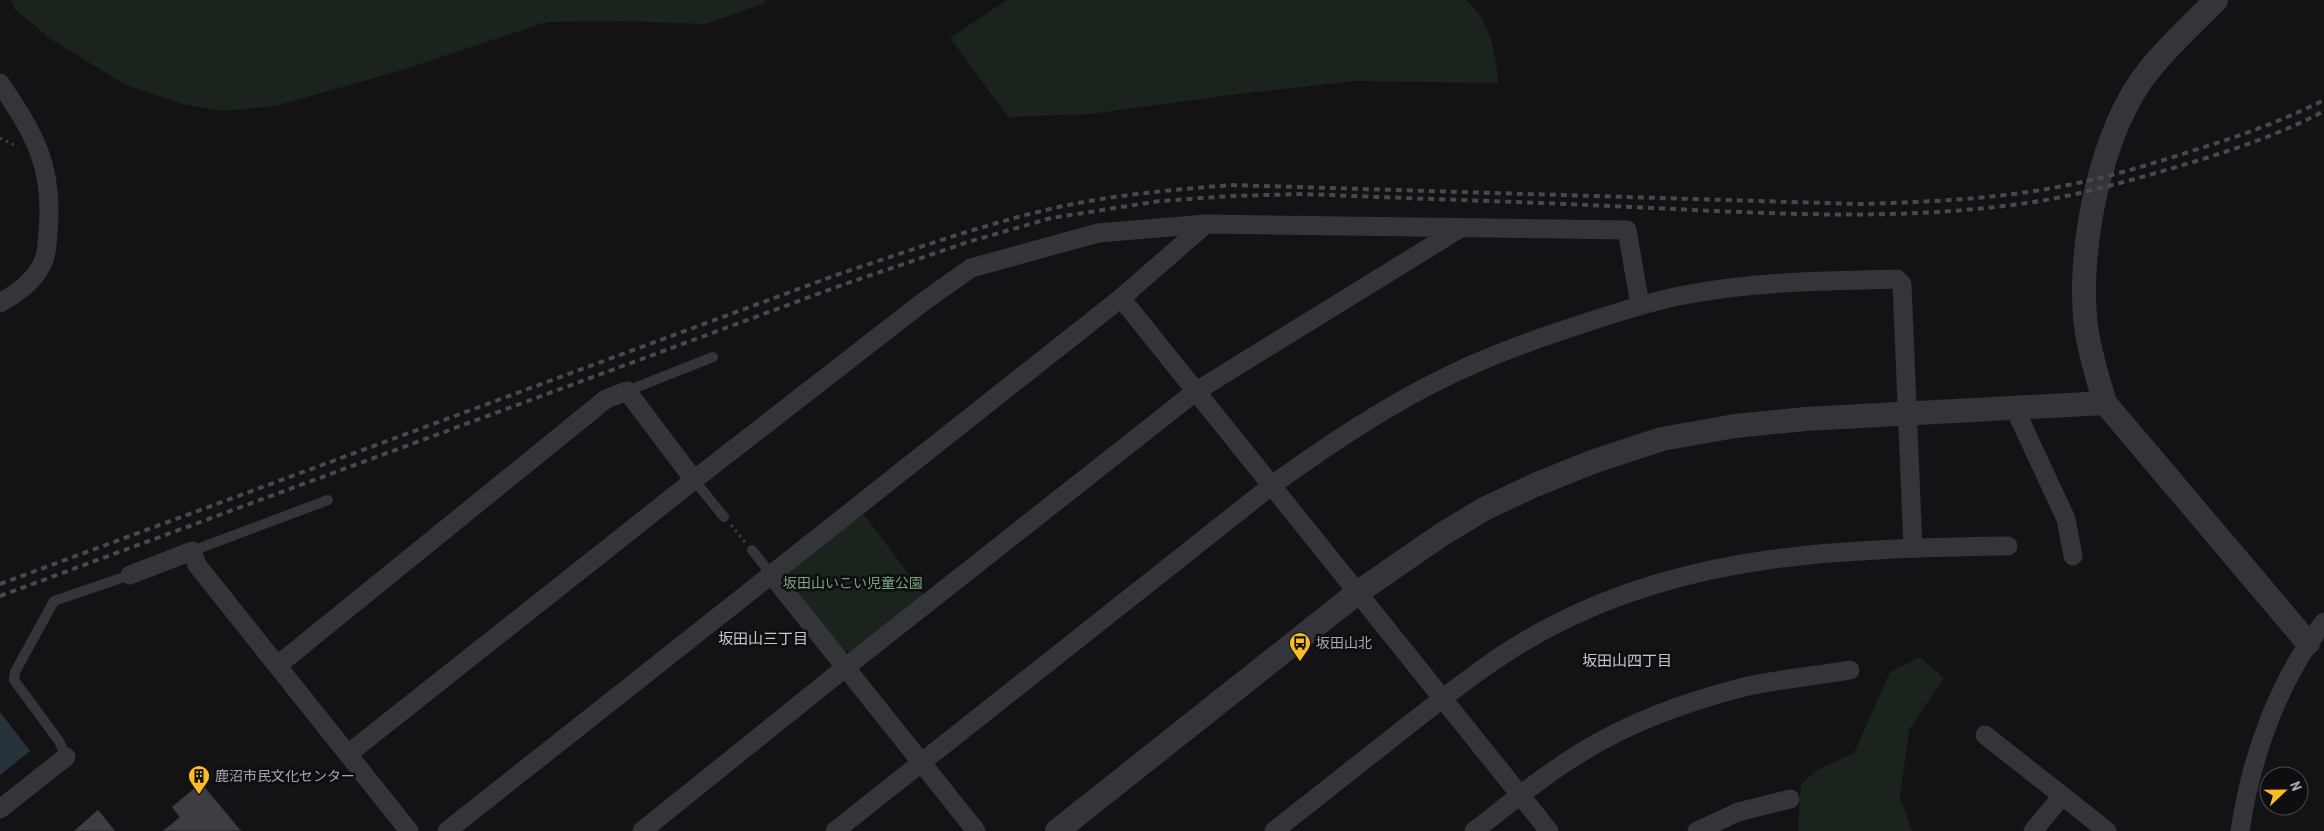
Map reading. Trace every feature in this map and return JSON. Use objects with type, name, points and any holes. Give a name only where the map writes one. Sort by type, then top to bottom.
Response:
[{"type":"street","points":[[2216,0],[2149,70],[2116,123],[2092,206],[2084,288],[2086,331],[2094,368],[2105,403],[2308,643]]},
{"type":"street","points":[[0,83],[27,123],[43,159],[49,218],[46,257],[39,270],[22,289],[0,303]]},
{"type":"street","points":[[446,831],[1121,298],[1206,224]]},
{"type":"street","points":[[348,754],[694,480],[923,302],[971,268],[1098,233],[1206,224],[1627,230],[1640,305]]},
{"type":"street","points":[[642,831],[846,667],[1195,392],[1459,229]]},
{"type":"street","points":[[835,831],[1271,486],[1321,450],[1450,375],[1535,339],[1640,305],[1689,294],[1745,286],[1802,281],[1897,279],[1902,284],[1914,548]]},
{"type":"street","points":[[1121,298],[1441,699],[1549,831]]},
{"type":"street","points":[[278,665],[606,399],[627,391],[694,480]]},
{"type":"street","points":[[1058,831],[1357,592],[1441,535],[1484,509],[1535,485],[1592,462],[1662,439],[1735,426],[1805,419],[2014,406],[2105,403]]},
{"type":"street","points":[[2014,406],[2066,519],[2073,556]]},
{"type":"street","points":[[1274,831],[1441,699],[1498,657],[1549,627],[1600,602],[1659,582],[1722,566],[1788,556],[1914,548],[2008,546]]},
{"type":"street","points":[[130,575],[192,551],[197,565],[409,831]]},
{"type":"street","points":[[771,574],[976,831]]},
{"type":"street","points":[[2240,831],[2245,798],[2257,758],[2286,682],[2308,643],[2324,622]]},
{"type":"street","points":[[1474,831],[1520,795],[1581,752],[1620,732],[1704,698],[1746,687],[1850,670]]},
{"type":"street","points":[[1984,734],[2107,831]]},
{"type":"street","points":[[0,809],[66,757]]},
{"type":"street","points":[[2033,831],[2062,796]]},
{"type":"street","points":[[1697,831],[1738,812],[1790,799]]},
{"type":"lane","points":[[627,391],[713,357]]},
{"type":"lane","points":[[694,480],[724,517]]},
{"type":"lane","points":[[192,551],[328,500]]},
{"type":"lane","points":[[752,550],[771,574]]},
{"type":"lane","points":[[66,757],[59,741],[14,680],[15,672],[54,601],[130,575]]},
{"type":"path","points":[[724,517],[752,550]]},
{"type":"green space","points":[[11,0],[767,0],[763,4],[705,24],[624,21],[547,22],[392,73],[275,106],[223,111],[182,104],[126,85],[52,40],[16,10]]},
{"type":"green space","points":[[1007,0],[1465,0],[1473,7],[1486,26],[1496,61],[1498,83],[1355,81],[1230,95],[1090,114],[1008,117],[950,38]]},
{"type":"green space","name":"坂田山いこい児童公園","points":[[862,512],[925,596],[852,652],[842,650],[791,586],[787,573]]},
{"type":"green space","points":[[1920,657],[1944,678],[1909,730],[1900,797],[1912,831],[1798,831],[1801,784],[1819,769],[1854,753],[1890,672]]},
{"type":"shaded area","points":[[0,712],[30,751],[0,775]]},
{"type":"building","name":"鹿沼市民文化センター","points":[[201,783],[241,831],[163,831],[180,817],[172,807]]},
{"type":"building","points":[[98,810],[115,831],[74,831]]},
{"type":"railway","points":[[0,584],[839,274],[970,231],[1072,204],[1140,194],[1231,185],[1858,204],[1966,199],[2046,189],[2121,172],[2217,143],[2294,114],[2324,100]]},
{"type":"railway","points":[[0,596],[842,285],[968,242],[1051,218],[1160,201],[1231,196],[1304,194],[1793,214],[1886,214],[1980,209],[2064,197],[2137,178],[2250,143],[2324,111]]},
{"type":"place","name":"坂田山北","points":[[1300,662]]},
{"type":"place","name":"鹿沼市民文化センター","points":[[199,795]]},
{"type":"district","name":"坂田山三丁目","points":[[763,639]]},
{"type":"district","name":"坂田山四丁目","points":[[1627,661]]}]
